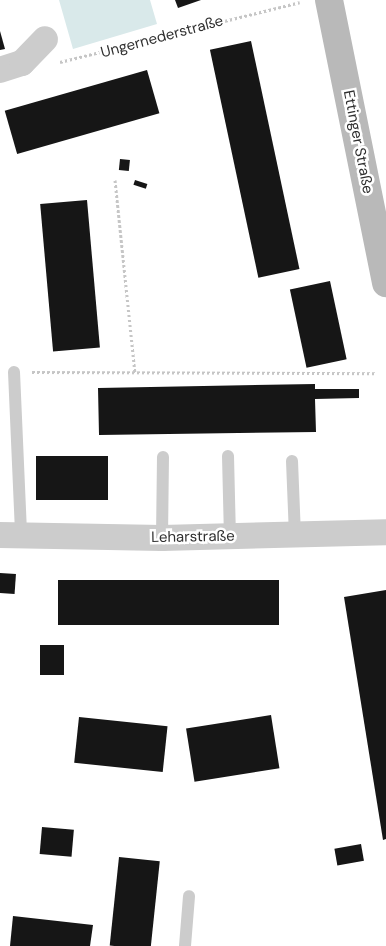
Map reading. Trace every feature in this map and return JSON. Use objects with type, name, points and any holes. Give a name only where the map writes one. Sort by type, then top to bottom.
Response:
[{"type":"main road","name":"Ettinger Straße","points":[[329,0],[386,283]]},
{"type":"street","points":[[11,67],[45,38]]},
{"type":"street","name":"Leharstraße","points":[[10,535],[162,538],[386,532]]},
{"type":"lane","points":[[10,535],[14,372]]},
{"type":"lane","points":[[228,456],[230,537]]},
{"type":"lane","points":[[162,538],[163,457]]},
{"type":"lane","points":[[292,461],[295,534]]},
{"type":"lane","points":[[185,946],[189,896]]},
{"type":"path","name":"Ungernederstraße","points":[[11,67],[69,62],[300,2]]},
{"type":"path","points":[[115,180],[135,372]]},
{"type":"path","points":[[14,372],[375,373]]},
{"type":"shaded area","points":[[59,0],[150,0],[157,24],[73,49]]},
{"type":"building","points":[[175,0],[201,0],[178,8]]},
{"type":"building","points":[[0,31],[5,49],[0,50]]},
{"type":"building","points":[[251,41],[299,269],[258,278],[210,50]]},
{"type":"building","points":[[147,70],[159,113],[17,154],[5,111]]},
{"type":"building","points":[[120,159],[130,160],[129,171],[119,170]]},
{"type":"building","points":[[135,180],[147,184],[146,189],[133,185]]},
{"type":"building","points":[[87,200],[100,347],[53,352],[40,204]]},
{"type":"building","points":[[330,281],[347,359],[307,368],[290,290]]},
{"type":"building","points":[[315,384],[315,389],[359,389],[359,398],[315,399],[316,432],[99,435],[98,388]]},
{"type":"building","points":[[36,456],[108,456],[108,500],[36,500]]},
{"type":"building","points":[[0,573],[16,574],[15,594],[0,593]]},
{"type":"building","points":[[58,580],[279,580],[279,625],[58,625]]},
{"type":"building","points":[[386,590],[386,839],[383,840],[344,597]]},
{"type":"building","points":[[40,645],[64,645],[64,675],[40,675]]},
{"type":"building","points":[[271,715],[279,768],[195,782],[186,728]]},
{"type":"building","points":[[79,717],[168,726],[163,772],[74,763]]},
{"type":"building","points":[[42,827],[74,830],[72,857],[40,854]]},
{"type":"building","points":[[361,844],[364,861],[337,865],[334,849]]},
{"type":"building","points":[[119,857],[160,861],[151,946],[110,946]]},
{"type":"building","points":[[13,916],[93,925],[90,946],[10,946]]}]
